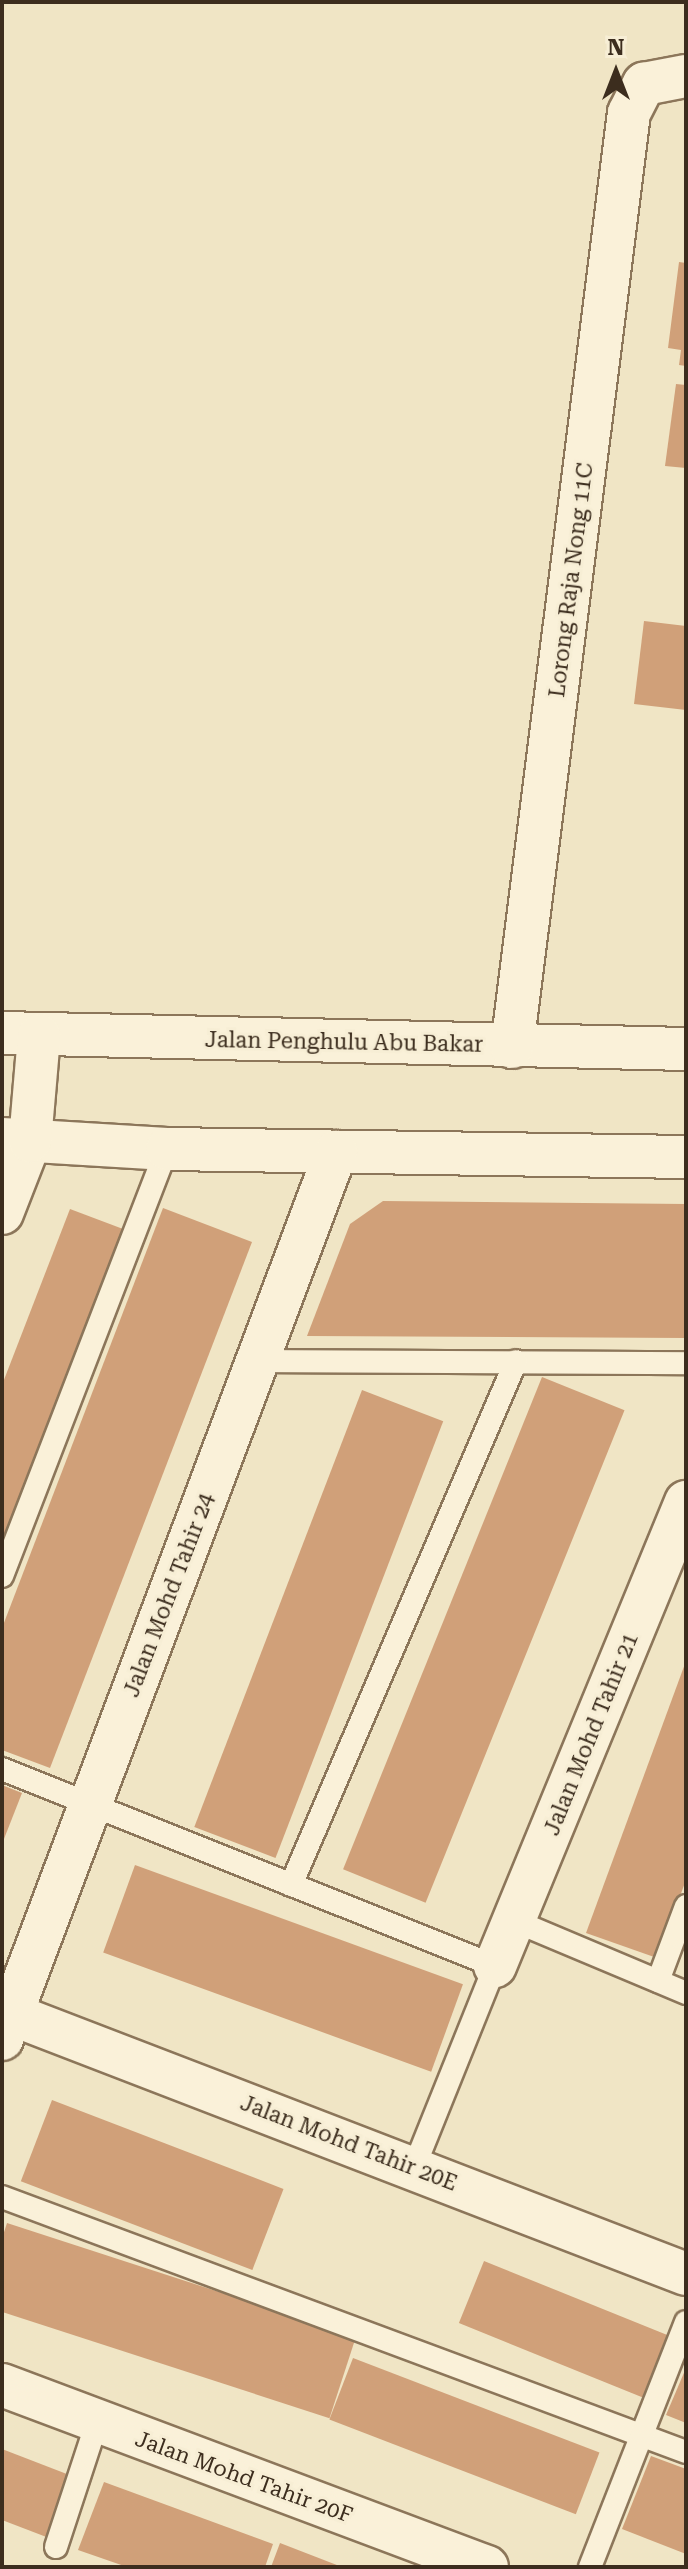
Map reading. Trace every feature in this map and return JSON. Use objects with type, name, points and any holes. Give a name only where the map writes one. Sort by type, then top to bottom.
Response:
[{"type":"street","name":"Lorong Raja Nong 11C","points":[[512,1047],[629,113],[644,84],[686,76]]},
{"type":"street","name":"Jalan Penghulu Abu Bakar","points":[[20,1034],[686,1049]]},
{"type":"street","points":[[2,1213],[16,1140],[20,1034]]},
{"type":"street","points":[[16,1140],[167,1149],[686,1157]]},
{"type":"street","name":"Jalan Mohd Tahir 24","points":[[7,2026],[336,1152]]},
{"type":"street","name":"Jalan Mohd Tahir 21","points":[[495,1966],[673,1570],[686,1502]]},
{"type":"street","name":"Jalan Mohd Tahir 20E","points":[[7,2026],[414,2168],[686,2274]]},
{"type":"street","name":"Jalan Mohd Tahir 20F","points":[[2,2385],[487,2567]]},
{"type":"lane","points":[[2,1576],[167,1149]]},
{"type":"lane","points":[[258,1361],[686,1363]]},
{"type":"lane","points":[[291,1885],[516,1361]]},
{"type":"lane","points":[[2,1769],[495,1966],[414,2168]]},
{"type":"lane","points":[[658,1981],[686,1906]]},
{"type":"lane","points":[[515,1921],[686,1993]]},
{"type":"lane","points":[[2,2197],[686,2452]]},
{"type":"lane","points":[[590,2567],[686,2322]]},
{"type":"lane","points":[[56,2547],[97,2422]]},
{"type":"building","points":[[679,262],[686,263],[686,366],[679,365],[681,350],[668,348]]},
{"type":"building","points":[[676,384],[686,385],[686,468],[665,466]]},
{"type":"building","points":[[644,621],[686,626],[686,710],[634,704]]},
{"type":"building","points":[[383,1201],[686,1204],[686,1338],[307,1336],[350,1224]]},
{"type":"building","points":[[163,1208],[252,1242],[50,1768],[2,1750],[2,1628]]},
{"type":"building","points":[[70,1209],[131,1232],[2,1567],[2,1385]]},
{"type":"building","points":[[542,1377],[625,1410],[426,1903],[343,1869]]},
{"type":"building","points":[[362,1390],[443,1421],[276,1858],[194,1827]]},
{"type":"building","points":[[686,1661],[686,1880],[657,1958],[586,1933]]},
{"type":"building","points":[[2,1785],[22,1793],[2,1844]]},
{"type":"building","points":[[135,1865],[463,1984],[431,2072],[103,1952]]},
{"type":"building","points":[[52,2100],[284,2189],[252,2270],[21,2181]]},
{"type":"building","points":[[7,2223],[356,2336],[329,2418],[2,2312],[2,2238]]},
{"type":"building","points":[[484,2261],[670,2336],[645,2398],[459,2323]]},
{"type":"building","points":[[353,2358],[599,2453],[576,2514],[329,2420]]},
{"type":"building","points":[[686,2368],[686,2423],[666,2415]]},
{"type":"building","points":[[2,2449],[72,2476],[49,2538],[2,2520]]},
{"type":"building","points":[[651,2456],[686,2469],[686,2554],[622,2529]]},
{"type":"building","points":[[104,2482],[273,2544],[265,2567],[127,2567],[78,2550]]},
{"type":"building","points":[[280,2543],[342,2567],[271,2567]]}]
